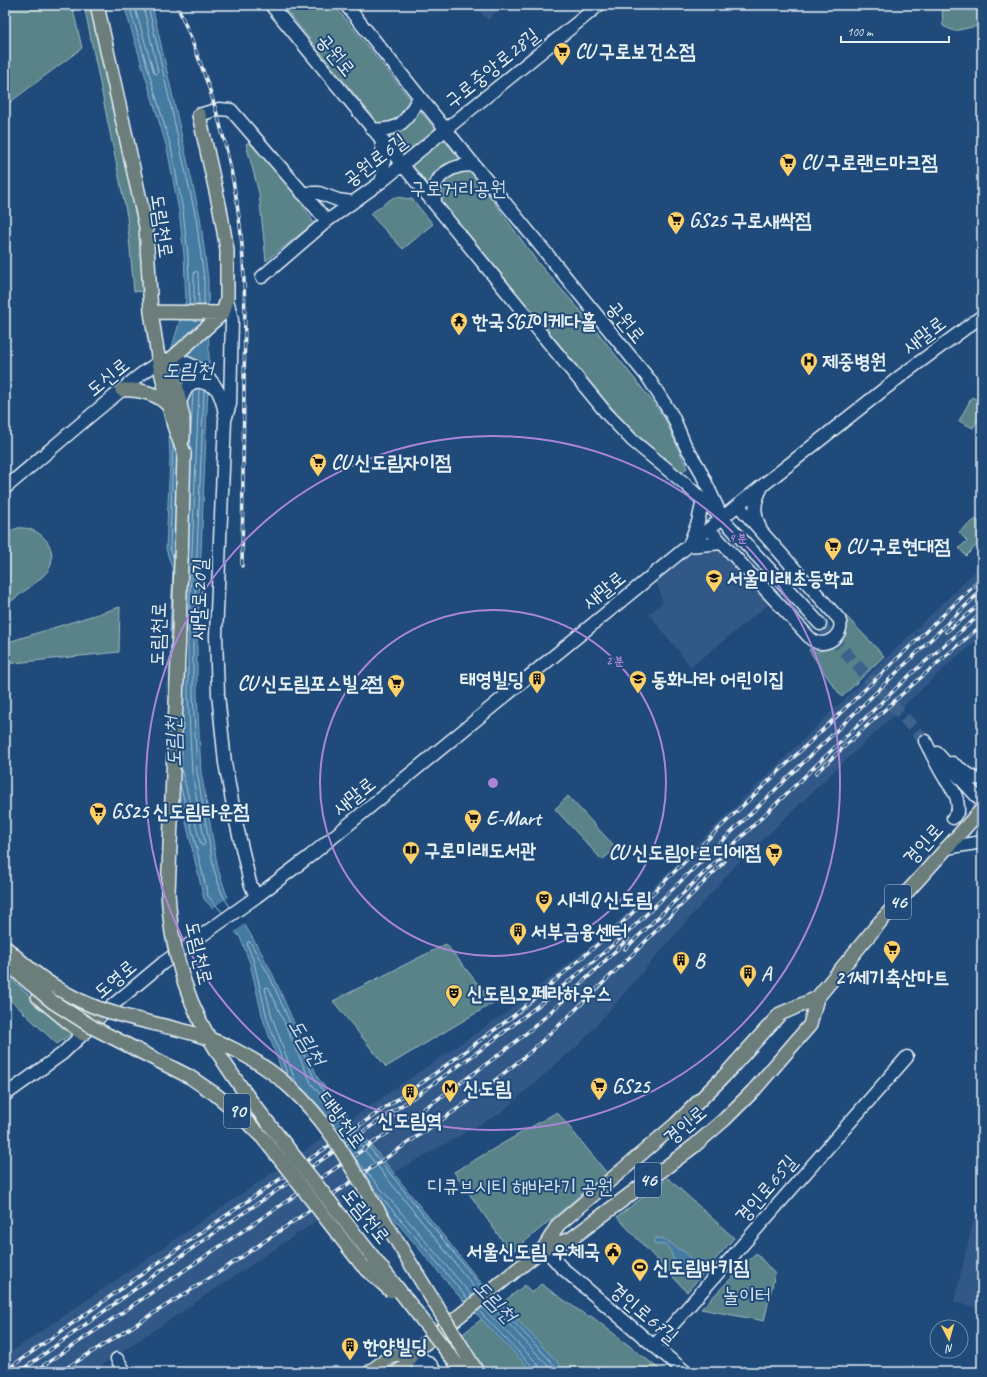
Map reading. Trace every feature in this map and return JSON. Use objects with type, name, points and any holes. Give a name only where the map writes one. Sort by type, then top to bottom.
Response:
[{"type":"main road","name":"도림천로","points":[[97,5],[146,227],[151,312],[165,361],[175,405],[183,418],[184,453],[179,624],[168,893],[172,931],[184,982],[202,1027],[227,1068],[251,1101],[463,1372]]},
{"type":"main road","name":"공원로","points":[[271,5],[608,415],[633,441],[684,483],[722,518],[820,624]]},
{"type":"main road","name":"공원로","points":[[346,5],[653,385],[673,418],[699,468],[722,518]]},
{"type":"main road","name":"구로중앙로28길","points":[[446,129],[599,5]]},
{"type":"main road","points":[[372,129],[388,130],[403,122],[411,114],[419,97]]},
{"type":"main road","points":[[165,361],[223,313],[227,299],[226,243],[212,170],[199,115],[219,109],[231,110],[327,221]]},
{"type":"main road","name":"공원로6길","points":[[262,277],[327,221],[381,182],[446,129]]},
{"type":"main road","points":[[380,139],[384,161],[384,170],[381,182]]},
{"type":"main road","points":[[435,204],[436,187],[439,180],[452,169],[464,165],[475,166]]},
{"type":"main road","points":[[302,192],[352,202]]},
{"type":"main road","name":"새말로20길","points":[[227,299],[232,320],[232,335],[230,404],[225,420],[216,636],[218,694],[225,763],[236,822],[255,898]]},
{"type":"main road","points":[[151,312],[223,313]]},
{"type":"main road","name":"새말로","points":[[255,898],[310,856],[738,505],[902,376],[982,316]]},
{"type":"main road","points":[[165,361],[182,361],[199,368],[209,378],[218,392],[224,409],[225,420]]},
{"type":"main road","name":"도신로","points":[[5,488],[145,371],[165,361]]},
{"type":"main road","points":[[122,390],[147,393],[175,405],[192,383],[200,382],[218,392]]},
{"type":"main road","points":[[761,531],[755,510],[756,498],[763,485]]},
{"type":"main road","points":[[703,500],[698,522],[688,546],[722,543]]},
{"type":"main road","points":[[709,529],[811,639],[816,643],[825,644],[835,637],[841,625],[839,619],[738,505]]},
{"type":"main road","points":[[925,741],[961,770],[974,778],[982,779]]},
{"type":"main road","points":[[925,741],[982,802]]},
{"type":"main road","points":[[925,741],[946,780],[954,790],[958,803],[958,811],[952,818]]},
{"type":"main road","name":"경인로","points":[[397,1372],[403,1368],[417,1349],[523,1264],[544,1248],[571,1239],[694,1146],[725,1119],[754,1090],[810,1026],[817,998],[880,922],[982,809]]},
{"type":"main road","points":[[946,848],[982,842]]},
{"type":"main road","name":"도영로","points":[[5,1095],[62,1054],[97,1019],[175,954],[255,898]]},
{"type":"main road","points":[[5,940],[97,1019]]},
{"type":"main road","name":"대방천로","points":[[5,947],[25,966],[48,983],[82,1001],[114,1012],[212,1040],[237,1051],[266,1068],[294,1090],[317,1114],[333,1137],[477,1372]]},
{"type":"main road","name":"90","points":[[5,961],[53,1002],[94,1028],[190,1077],[215,1094],[237,1112],[263,1138],[362,1265],[421,1318]]},
{"type":"main road","points":[[5,968],[62,1018],[83,1034]]},
{"type":"main road","name":"경인로","points":[[544,1248],[558,1225],[676,1124],[724,1076],[780,1014],[817,998]]},
{"type":"main road","name":"경인로65길","points":[[654,1346],[907,1057]]},
{"type":"main road","name":"경인로67길","points":[[544,1248],[561,1267],[686,1372]]},
{"type":"main road","points":[[370,1372],[392,1355],[417,1349]]},
{"type":"main road","points":[[417,1349],[422,1372]]},
{"type":"main road","points":[[417,1349],[436,1372]]},
{"type":"main road","points":[[117,1359],[125,1372]]},
{"type":"shaded area","points":[[475,5],[505,5],[487,20]]},
{"type":"shaded area","name":"서울미래초등학교","points":[[709,529],[774,600],[691,667],[649,614],[663,602],[658,586],[651,577]]},
{"type":"shaded area","points":[[982,565],[982,637],[953,660],[733,868],[580,1044],[499,1114],[361,1191],[92,1372],[5,1372],[5,1356],[504,1014],[601,938],[913,632],[936,648],[914,631]]},
{"type":"shaded area","points":[[982,1184],[982,1309],[954,1302]]},
{"type":"green space","points":[[5,5],[72,5],[82,48],[5,106]]},
{"type":"green space","points":[[84,5],[94,5],[140,225],[146,292],[134,291],[127,216]]},
{"type":"green space","name":"구로거리공원","points":[[282,5],[334,5],[447,144],[475,176],[539,264],[580,310],[656,406],[665,419],[687,468],[682,473],[640,437],[610,406]]},
{"type":"green space","points":[[942,5],[982,5],[982,25],[954,31],[943,26]]},
{"type":"green space","points":[[251,140],[296,194],[314,223],[266,261],[259,193],[246,144]]},
{"type":"green space","points":[[394,197],[412,199],[433,224],[403,249],[370,214]]},
{"type":"green space","points":[[972,397],[982,402],[982,413],[973,428],[959,421]]},
{"type":"green space","points":[[976,519],[982,526],[982,540],[966,556],[959,548],[967,541],[959,532]]},
{"type":"green space","points":[[18,528],[33,530],[42,536],[50,546],[52,560],[49,569],[42,577],[5,606],[5,536],[10,531]]},
{"type":"green space","points":[[120,607],[119,652],[5,664],[5,643]]},
{"type":"green space","points":[[846,616],[884,656],[842,697],[809,650],[811,648],[816,652],[828,648],[840,641],[846,631],[847,625],[844,618]]},
{"type":"green space","points":[[568,796],[616,848],[602,860],[555,809]]},
{"type":"green space","points":[[446,944],[493,1003],[386,1067],[333,1001]]},
{"type":"green space","points":[[5,973],[71,1034],[57,1044],[5,995]]},
{"type":"green space","name":"디큐브시티 해바라기 공원","points":[[557,1112],[607,1173],[511,1253],[454,1172]]},
{"type":"green space","points":[[668,1178],[734,1238],[687,1292],[617,1217]]},
{"type":"green space","name":"놀이터","points":[[756,1253],[775,1274],[764,1321],[701,1309]]},
{"type":"green space","name":"도림천","points":[[541,1284],[587,1316],[591,1316],[663,1372],[480,1372],[455,1340],[525,1285],[532,1293]]},
{"type":"water","name":"도림천","points":[[124,5],[152,5],[200,217],[208,279],[209,363],[197,645],[197,694],[201,772],[218,869],[226,893],[273,975],[318,1078],[477,1278],[567,1372],[533,1372],[457,1294],[291,1096],[263,1019],[250,963],[240,937],[204,899],[185,818],[166,750],[167,685],[173,571],[166,549],[170,459],[166,367],[186,300],[184,256],[179,211],[167,148]]},
{"type":"water","points":[[656,1238],[665,1240],[686,1253],[693,1264],[691,1269],[679,1271],[667,1246],[655,1245],[654,1241]]},
{"type":"pier","points":[[169,632],[189,633],[187,668],[185,668],[180,805],[164,750]]},
{"type":"pier","points":[[230,896],[246,923],[233,933],[211,909]]},
{"type":"tunnel","points":[[820,624],[925,741]]},
{"type":"railway","points":[[177,5],[199,58],[217,113],[231,168],[240,225],[245,325],[242,566]]},
{"type":"railway","points":[[5,1371],[196,1236],[426,1080],[516,1014],[620,925],[709,838],[982,578]]},
{"type":"railway","points":[[19,1372],[201,1242],[430,1086],[486,1046],[571,980],[626,934],[982,590]]},
{"type":"railway","points":[[946,632],[982,603]]},
{"type":"railway","points":[[625,949],[912,673],[982,613]]},
{"type":"railway","points":[[816,773],[898,698],[982,625]]},
{"type":"railway","points":[[60,1372],[218,1273],[469,1101],[529,1053],[567,1018],[724,862]]},
{"type":"railway","points":[[34,1372],[473,1074],[542,1020],[628,939]]},
{"type":"place","name":"CU 구로보건소점","points":[[562,66]]},
{"type":"place","name":"CU 구로랜드마크점","points":[[788,177]]},
{"type":"place","name":"GS25 구로새싹점","points":[[676,235]]},
{"type":"place","name":"한국SGI이케다홀","points":[[459,336]]},
{"type":"place","name":"제중병원","points":[[809,376]]},
{"type":"place","name":"CU 신도림자이점","points":[[318,477]]},
{"type":"place","name":"CU 구로현대점","points":[[833,561]]},
{"type":"place","name":"서울미래초등학교","points":[[714,593]]},
{"type":"place","name":"태영빌딩","points":[[537,694]]},
{"type":"place","name":"동화나라 어린이집","points":[[638,694]]},
{"type":"place","name":"CU 신도림포스빌2점","points":[[396,698]]},
{"type":"place","name":"GS25 신도림타운점","points":[[98,826]]},
{"type":"place","name":"E-Mart","points":[[473,833]]},
{"type":"place","name":"구로미래도서관","points":[[411,865]]},
{"type":"place","name":"CU 신도림아르디에점","points":[[774,867]]},
{"type":"place","name":"시네Q 신도림","points":[[544,914]]},
{"type":"place","name":"서부금융센터","points":[[518,946]]},
{"type":"place","name":"21세기축산마트","points":[[892,964]]},
{"type":"place","name":"B","points":[[681,975]]},
{"type":"place","name":"A","points":[[748,988]]},
{"type":"place","name":"신도림오페라하우스","points":[[454,1008]]},
{"type":"place","name":"GS25","points":[[599,1101]]},
{"type":"place","name":"신도림","points":[[450,1103]]},
{"type":"place","name":"신도림역","points":[[410,1107]]},
{"type":"place","name":"서울신도림 우체국","points":[[613,1266]]},
{"type":"place","name":"신도림바키짐","points":[[640,1282]]},
{"type":"place","name":"한양빌딩","points":[[350,1361]]}]
